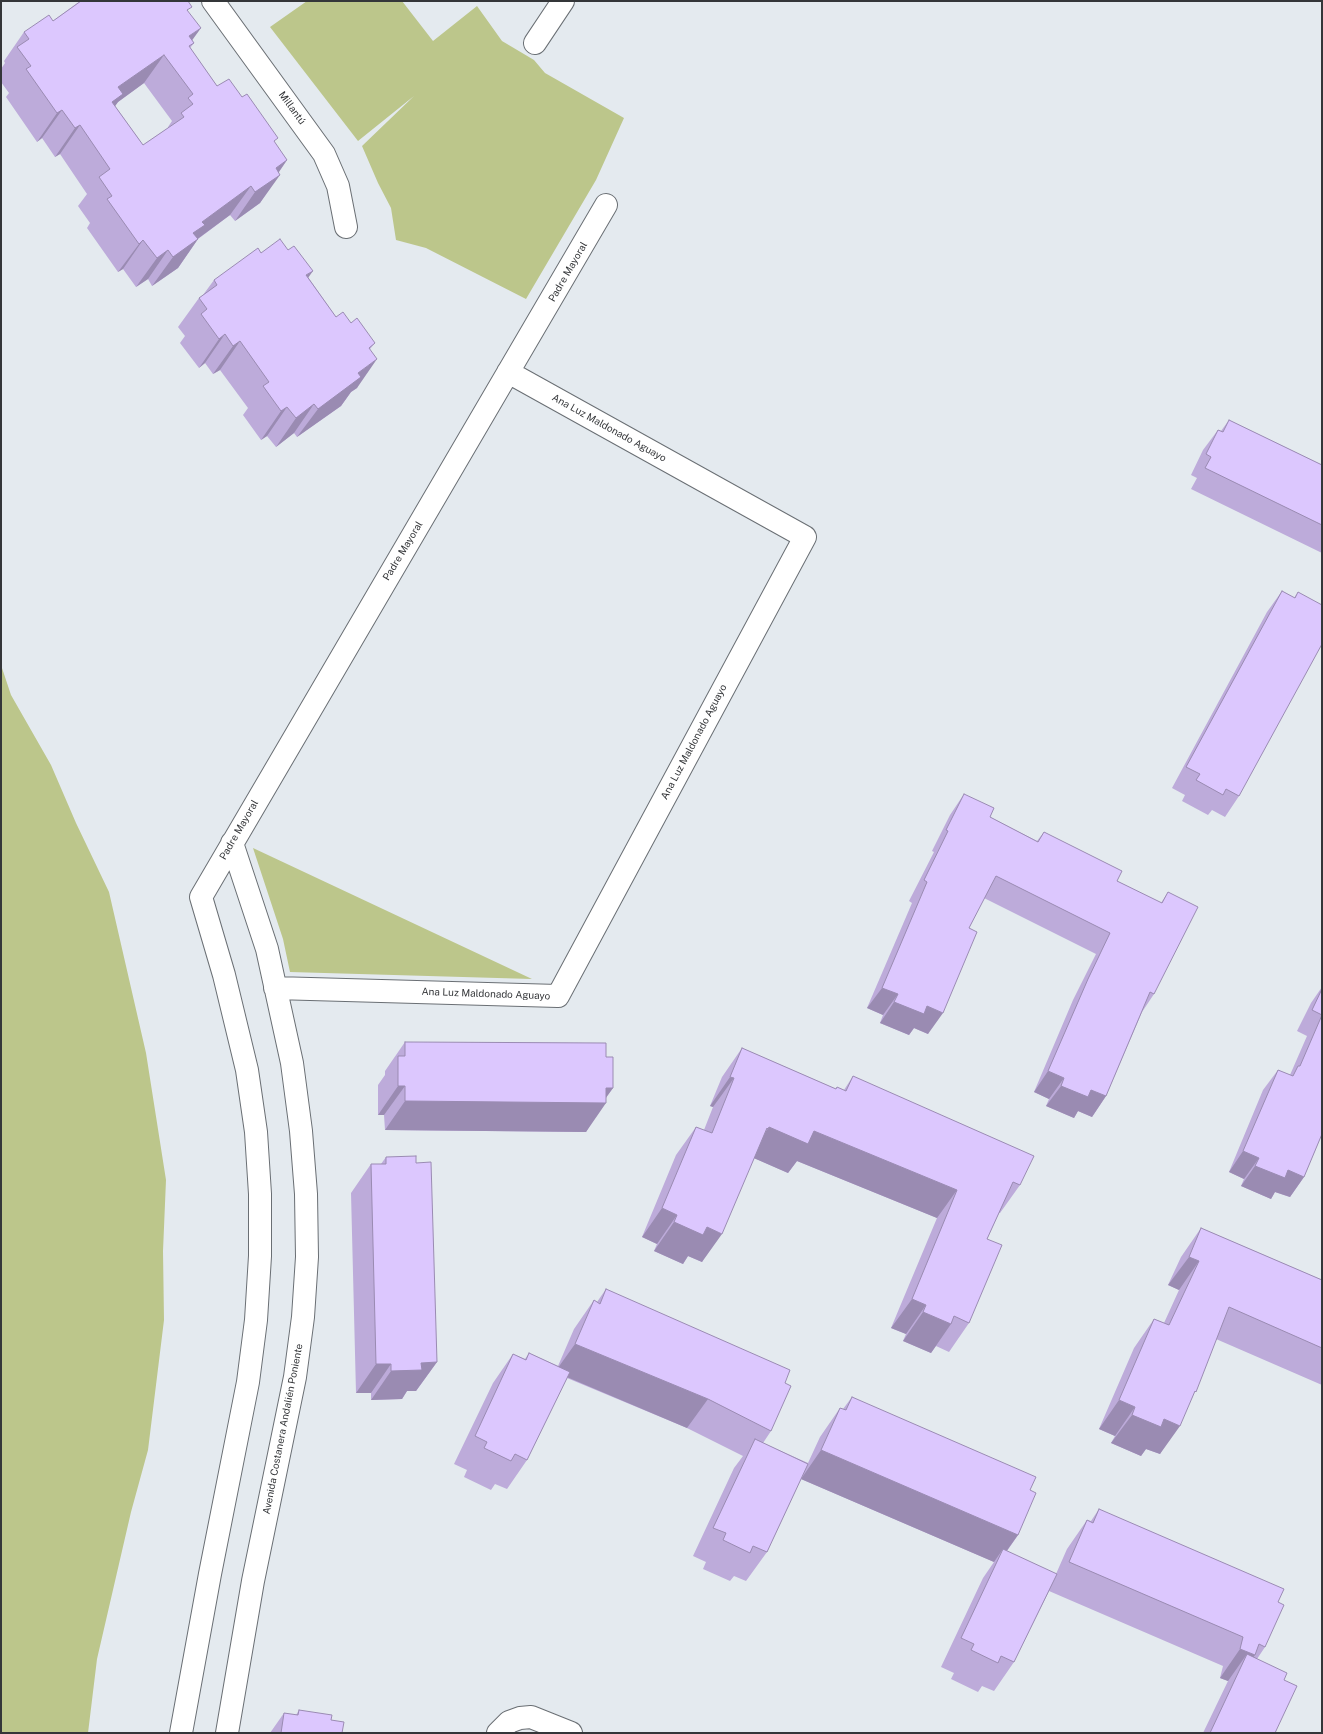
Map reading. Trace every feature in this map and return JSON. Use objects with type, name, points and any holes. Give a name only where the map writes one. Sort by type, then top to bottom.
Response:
[{"type":"street","name":"Millantú","points":[[213,1],[324,154],[338,186],[346,227]]},
{"type":"street","points":[[535,43],[563,1]]},
{"type":"street","name":"Padre Mayoral","points":[[181,1733],[210,1574],[248,1382],[256,1320],[260,1256],[260,1194],[256,1132],[247,1070],[224,975],[201,897],[606,206]]},
{"type":"street","name":"Ana Luz Maldonado Aguayo","points":[[275,988],[558,996],[804,537],[508,372]]},
{"type":"street","name":"Avenida Costanera Andalién Poniente","points":[[227,1733],[253,1581],[295,1377],[303,1310],[306,1257],[306,1218],[301,1131],[292,1063],[267,949],[232,843]]},
{"type":"street","points":[[498,1733],[509,1722],[520,1718],[531,1717],[571,1733]]},
{"type":"green space","points":[[307,1],[402,1],[433,41],[477,6],[502,41],[534,60],[545,73],[624,118],[596,180],[526,299],[426,248],[396,240],[391,208],[362,146],[414,96],[358,141],[270,27]]},
{"type":"green space","points":[[1,665],[11,695],[51,765],[76,823],[109,892],[146,1053],[166,1180],[163,1251],[164,1320],[148,1450],[131,1512],[97,1659],[88,1733],[1,1733]]},
{"type":"green space","points":[[253,848],[532,979],[290,972],[283,939]]},
{"type":"building","points":[[81,1],[188,1],[192,7],[187,10],[201,28],[189,36],[194,43],[189,46],[217,86],[229,79],[242,97],[247,94],[278,138],[274,141],[287,160],[276,168],[280,175],[255,192],[251,186],[202,222],[205,225],[193,233],[198,239],[173,257],[168,250],[157,258],[143,240],[139,244],[107,199],[112,196],[99,177],[110,169],[80,125],[75,128],[62,110],[57,113],[26,69],[31,66],[17,47],[29,39],[24,32],[49,15],[53,21]],"holes":[[[164,55],[193,94],[188,98],[193,104],[181,113],[184,117],[143,145],[112,102],[123,94],[118,87]]]},
{"type":"building","points":[[280,239],[288,250],[294,246],[313,271],[306,275],[336,317],[343,312],[351,323],[357,318],[375,343],[369,348],[377,359],[358,373],[361,377],[318,409],[314,404],[296,418],[287,407],[281,411],[263,386],[269,382],[240,341],[233,346],[225,334],[219,339],[201,314],[207,309],[199,298],[217,285],[214,280],[258,248],[261,253]]},
{"type":"building","points":[[1229,420],[1322,465],[1322,525],[1205,468],[1211,457],[1206,454],[1218,430],[1223,432]]},
{"type":"building","points":[[1282,591],[1295,598],[1298,592],[1322,605],[1322,644],[1239,796],[1226,789],[1223,795],[1196,780],[1200,774],[1186,767]]},
{"type":"building","points":[[964,794],[994,808],[990,817],[1038,842],[1044,832],[1122,871],[1117,881],[1162,903],[1168,892],[1198,907],[1154,994],[1150,992],[1106,1096],[1091,1090],[1088,1097],[1061,1086],[1064,1078],[1048,1071],[1088,979],[1110,933],[996,876],[969,928],[977,932],[943,1013],[927,1006],[924,1014],[894,1002],[898,994],[882,988],[927,882],[924,880]]},
{"type":"building","points":[[1322,989],[1322,1015],[1312,1010]]},
{"type":"building","points":[[1322,1015],[1322,1134],[1304,1177],[1288,1170],[1285,1178],[1255,1166],[1259,1158],[1243,1151],[1278,1070],[1293,1076],[1298,1066],[1300,1066]]},
{"type":"building","points":[[405,1042],[606,1043],[606,1057],[613,1057],[613,1088],[606,1088],[606,1103],[405,1101],[405,1086],[398,1086],[398,1056],[405,1056]]},
{"type":"building","points":[[742,1048],[836,1089],[837,1087],[846,1091],[853,1076],[1034,1156],[1020,1185],[1013,1182],[987,1239],[1002,1245],[969,1323],[954,1316],[951,1324],[923,1312],[926,1305],[912,1299],[957,1190],[814,1131],[808,1144],[769,1127],[768,1129],[767,1128],[722,1234],[707,1227],[703,1235],[674,1222],[677,1215],[662,1208],[696,1127],[712,1133],[734,1078],[730,1077]]},
{"type":"building","points":[[416,1156],[416,1163],[431,1162],[437,1362],[421,1363],[422,1370],[391,1371],[391,1364],[376,1364],[371,1164],[386,1164],[386,1157]]},
{"type":"building","points":[[1201,1228],[1322,1280],[1322,1348],[1229,1307],[1196,1392],[1195,1391],[1180,1426],[1164,1419],[1161,1427],[1132,1415],[1135,1407],[1119,1400],[1154,1319],[1169,1325],[1199,1261],[1189,1257]]},
{"type":"building","points":[[606,1289],[790,1370],[785,1383],[791,1386],[771,1431],[708,1399],[575,1344],[594,1300],[600,1304]]},
{"type":"building","points":[[529,1353],[570,1372],[527,1460],[515,1454],[511,1461],[484,1448],[487,1442],[475,1436],[513,1354],[526,1360]]},
{"type":"building","points":[[852,1397],[1036,1477],[1030,1490],[1036,1493],[1018,1535],[821,1450],[840,1408],[846,1410]]},
{"type":"building","points":[[755,1439],[808,1464],[767,1552],[753,1546],[750,1553],[723,1540],[726,1533],[713,1528]]},
{"type":"building","points":[[1099,1509],[1284,1589],[1278,1602],[1284,1605],[1265,1647],[1259,1644],[1255,1655],[1240,1649],[1243,1637],[1069,1562],[1087,1520],[1093,1523]]},
{"type":"building","points":[[1003,1549],[1057,1574],[1014,1662],[1001,1656],[998,1663],[971,1650],[974,1644],[961,1638]]},
{"type":"building","points":[[1247,1654],[1287,1673],[1284,1680],[1297,1686],[1275,1733],[1210,1733]]},
{"type":"building","points":[[299,1710],[332,1715],[331,1720],[344,1722],[342,1733],[281,1733],[284,1713],[298,1715]]}]
